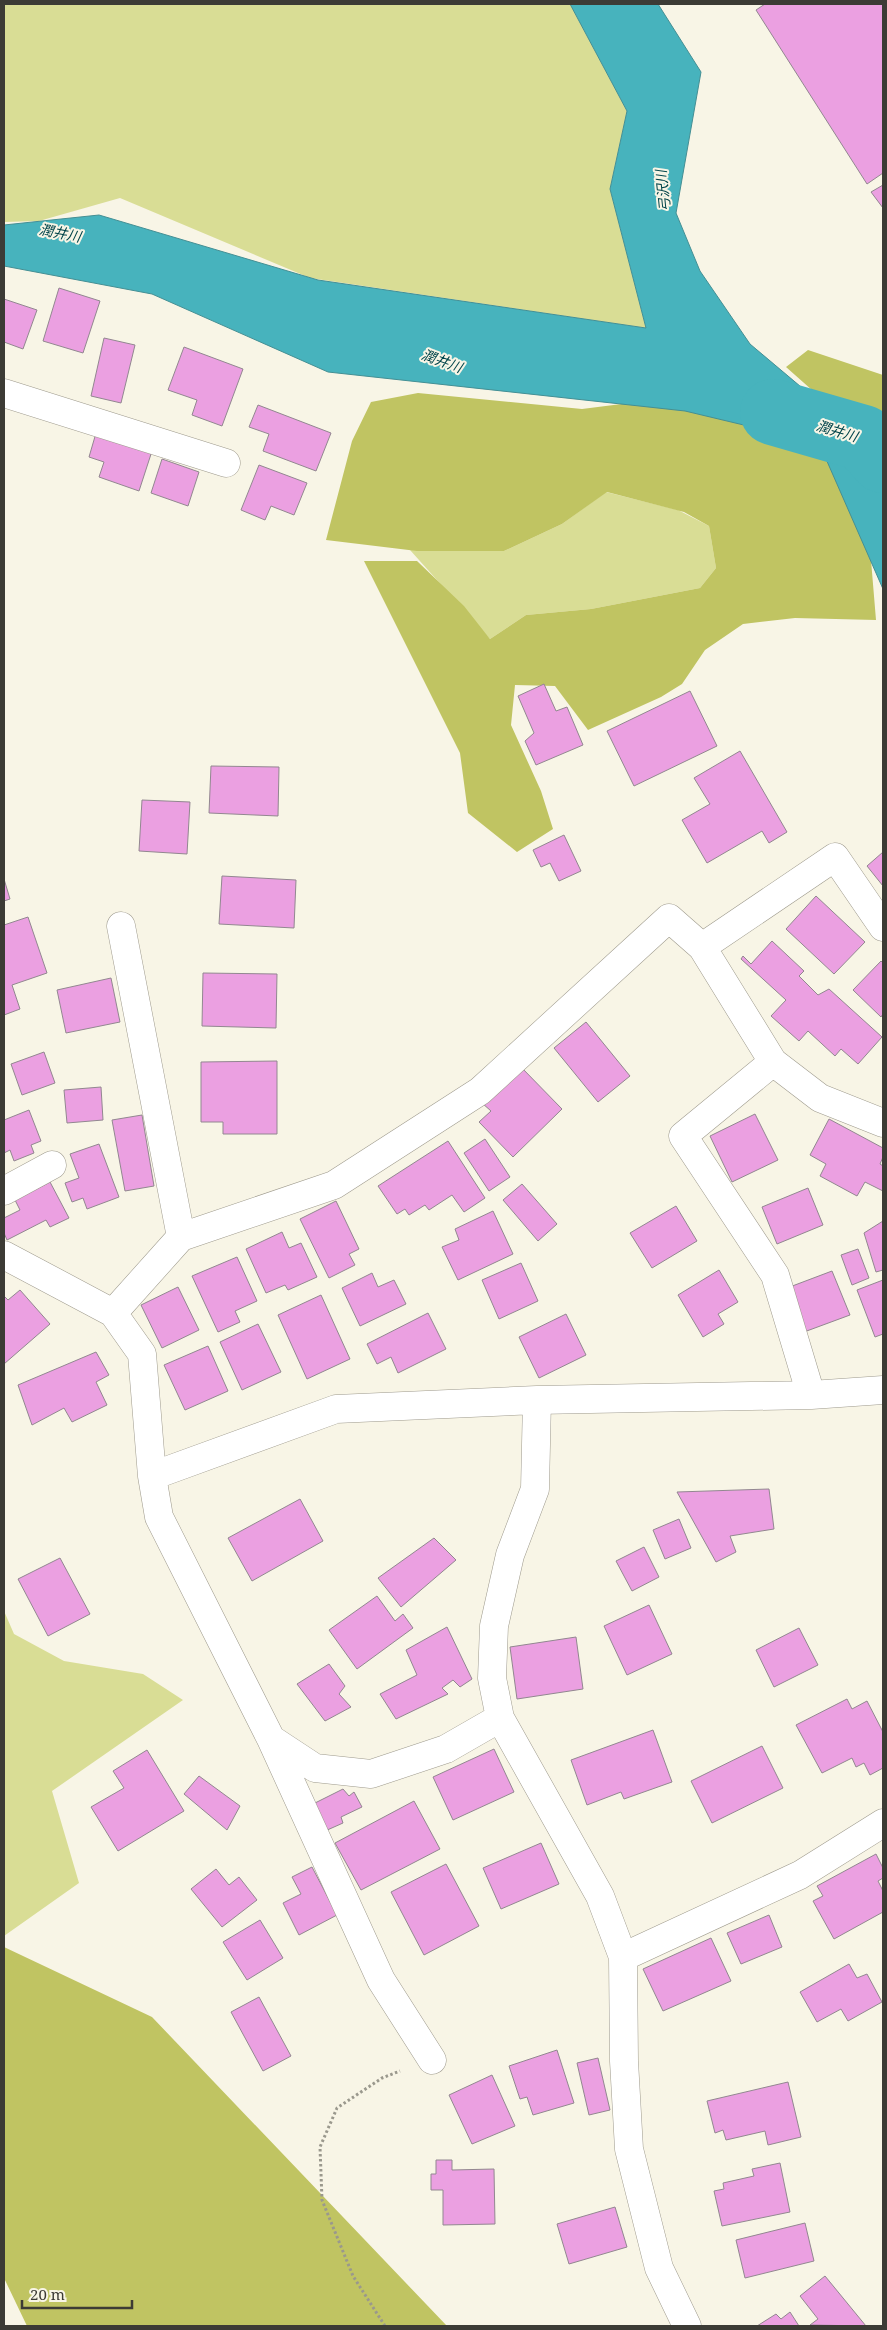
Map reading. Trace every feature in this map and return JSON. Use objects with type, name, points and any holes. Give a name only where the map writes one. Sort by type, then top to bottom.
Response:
[{"type":"street","points":[[4,393],[226,463]]},
{"type":"street","points":[[702,947],[836,857],[883,927]]},
{"type":"street","points":[[113,1313],[181,1237],[334,1185],[480,1091],[669,918],[702,947],[773,1062],[820,1098],[883,1123]]},
{"type":"street","points":[[121,926],[181,1237]]},
{"type":"street","points":[[773,1062],[683,1136],[775,1275],[811,1395]]},
{"type":"street","points":[[4,1191],[52,1165]]},
{"type":"street","points":[[4,1256],[113,1313],[142,1354],[152,1476],[159,1517],[271,1739],[381,1980],[432,2060]]},
{"type":"street","points":[[152,1476],[336,1409],[537,1400],[811,1395],[883,1390]]},
{"type":"street","points":[[537,1400],[535,1489],[510,1555],[494,1626],[492,1678],[500,1718],[600,1896],[623,1957],[624,2062],[629,2149],[659,2268],[687,2326]]},
{"type":"street","points":[[271,1739],[315,1768],[371,1774],[446,1749],[500,1718]]},
{"type":"street","points":[[623,1957],[800,1875],[883,1824]]},
{"type":"path","points":[[385,2326],[353,2276],[322,2200],[320,2147],[337,2108],[382,2078],[432,2060]]},
{"type":"green space","points":[[4,4],[570,4],[627,111],[610,189],[646,328],[310,278],[120,198],[39,221],[4,222]]},
{"type":"green space","points":[[808,350],[883,375],[883,453],[786,367]]},
{"type":"green space","points":[[418,393],[582,409],[661,399],[819,443],[870,548],[876,620],[795,618],[743,624],[705,650],[682,684],[661,697],[588,730],[555,686],[515,685],[511,725],[541,791],[553,829],[517,852],[468,813],[460,753],[364,561],[417,561],[464,606],[490,639],[526,615],[591,609],[700,588],[716,568],[709,526],[684,512],[607,492],[562,524],[504,551],[417,551],[326,540],[352,441],[371,402]]},
{"type":"green space","points":[[606,492],[678,510],[709,526],[716,568],[700,588],[591,609],[526,615],[490,639],[410,550],[504,551],[562,524]]},
{"type":"green space","points":[[4,1611],[14,1634],[64,1661],[143,1674],[183,1700],[52,1791],[79,1883],[4,1936]]},
{"type":"green space","points":[[4,1947],[152,2017],[447,2326],[27,2326],[4,2278]]},
{"type":"water","name":"弓沢川","points":[[570,4],[658,4],[701,72],[676,213],[700,271],[750,344],[883,456],[883,589],[819,443],[685,411],[328,372],[152,294],[4,266],[4,225],[99,215],[318,280],[646,328],[610,189],[627,111]]},
{"type":"building","points":[[765,4],[883,4],[883,173],[867,184],[756,10]]},
{"type":"building","points":[[883,185],[883,208],[871,192]]},
{"type":"building","points":[[59,288],[100,301],[83,353],[43,341]]},
{"type":"building","points":[[4,299],[37,310],[23,349],[4,342]]},
{"type":"building","points":[[104,338],[135,345],[121,403],[91,396]]},
{"type":"building","points":[[184,347],[243,369],[222,426],[192,415],[197,400],[168,390]]},
{"type":"building","points":[[258,405],[331,433],[316,471],[263,451],[269,434],[249,427]]},
{"type":"building","points":[[96,433],[152,451],[139,491],[99,477],[104,462],[89,457]]},
{"type":"building","points":[[162,459],[199,472],[188,506],[151,493]]},
{"type":"building","points":[[259,465],[307,483],[294,515],[271,506],[265,520],[241,510]]},
{"type":"building","points":[[544,684],[556,711],[567,707],[583,745],[536,765],[525,741],[534,733],[518,696]]},
{"type":"building","points":[[690,691],[717,746],[634,786],[607,731]]},
{"type":"building","points":[[740,751],[787,832],[769,843],[762,831],[707,863],[682,820],[710,804],[694,778]]},
{"type":"building","points":[[211,766],[279,767],[278,816],[209,813]]},
{"type":"building","points":[[142,800],[190,802],[187,854],[139,851]]},
{"type":"building","points":[[564,835],[581,871],[559,881],[550,863],[541,867],[533,850]]},
{"type":"building","points":[[883,852],[883,886],[867,866]]},
{"type":"building","points":[[222,876],[296,880],[294,928],[219,924]]},
{"type":"building","points":[[4,879],[10,899],[4,901]]},
{"type":"building","points":[[816,896],[865,942],[834,974],[786,929]]},
{"type":"building","points":[[28,917],[47,973],[12,985],[20,1009],[4,1015],[4,925]]},
{"type":"building","points":[[772,941],[804,971],[799,976],[818,995],[829,989],[882,1037],[858,1064],[841,1049],[835,1056],[808,1031],[799,1041],[771,1016],[786,1000],[741,959],[743,956],[751,964]]},
{"type":"building","points":[[881,961],[883,963],[883,1014],[881,1017],[853,990]]},
{"type":"building","points":[[203,973],[277,974],[276,1028],[202,1026]]},
{"type":"building","points":[[111,978],[120,1022],[66,1033],[57,990]]},
{"type":"building","points":[[586,1022],[630,1076],[598,1102],[554,1048]]},
{"type":"building","points":[[44,1052],[55,1083],[22,1095],[11,1064]]},
{"type":"building","points":[[277,1061],[277,1134],[223,1134],[223,1122],[201,1122],[201,1062]]},
{"type":"building","points":[[520,1066],[562,1109],[513,1157],[479,1122],[491,1111],[482,1103]]},
{"type":"building","points":[[101,1087],[103,1120],[67,1123],[64,1090]]},
{"type":"building","points":[[29,1110],[41,1141],[31,1145],[34,1153],[14,1161],[10,1150],[4,1153],[4,1120]]},
{"type":"building","points":[[755,1114],[778,1160],[732,1182],[710,1136]]},
{"type":"building","points":[[142,1115],[154,1186],[125,1191],[112,1120]]},
{"type":"building","points":[[829,1119],[883,1148],[883,1157],[880,1164],[883,1166],[883,1191],[865,1182],[857,1196],[820,1176],[826,1164],[810,1155]]},
{"type":"building","points":[[485,1139],[510,1177],[489,1191],[464,1153]]},
{"type":"building","points":[[448,1141],[485,1198],[464,1212],[452,1195],[429,1210],[425,1205],[409,1215],[405,1209],[397,1214],[378,1186]]},
{"type":"building","points":[[99,1144],[119,1197],[87,1209],[83,1198],[72,1202],[65,1183],[79,1178],[70,1154]]},
{"type":"building","points":[[50,1182],[69,1218],[50,1227],[46,1220],[7,1240],[4,1233],[4,1218],[20,1210],[15,1200]]},
{"type":"building","points":[[522,1184],[557,1224],[538,1241],[503,1200]]},
{"type":"building","points":[[808,1188],[823,1225],[777,1244],[762,1207]]},
{"type":"building","points":[[336,1201],[359,1249],[349,1254],[355,1265],[329,1278],[300,1219]]},
{"type":"building","points":[[676,1206],[697,1241],[652,1268],[630,1233]]},
{"type":"building","points":[[493,1211],[513,1254],[458,1280],[442,1247],[459,1240],[455,1229]]},
{"type":"building","points":[[883,1221],[883,1270],[876,1272],[864,1233]]},
{"type":"building","points":[[282,1232],[289,1248],[301,1243],[317,1277],[288,1290],[285,1285],[266,1293],[246,1249]]},
{"type":"building","points":[[858,1249],[869,1278],[852,1285],[841,1255]]},
{"type":"building","points":[[237,1257],[257,1301],[235,1311],[240,1322],[218,1332],[192,1276]]},
{"type":"building","points":[[521,1263],[538,1301],[499,1319],[482,1280]]},
{"type":"building","points":[[719,1270],[738,1302],[718,1314],[724,1324],[703,1337],[678,1295]]},
{"type":"building","points":[[832,1271],[850,1315],[804,1332],[787,1288]]},
{"type":"building","points":[[372,1273],[378,1287],[394,1280],[406,1304],[360,1326],[342,1288]]},
{"type":"building","points":[[883,1280],[883,1334],[875,1337],[857,1290]]},
{"type":"building","points":[[178,1287],[199,1330],[162,1348],[141,1305]]},
{"type":"building","points":[[20,1290],[50,1324],[4,1364],[4,1296],[8,1300]]},
{"type":"building","points":[[321,1295],[350,1359],[307,1379],[278,1315]]},
{"type":"building","points":[[428,1313],[446,1349],[398,1373],[391,1357],[377,1364],[367,1344]]},
{"type":"building","points":[[566,1314],[586,1355],[539,1378],[519,1337]]},
{"type":"building","points":[[258,1324],[281,1372],[242,1390],[220,1342]]},
{"type":"building","points":[[208,1346],[228,1391],[185,1410],[164,1365]]},
{"type":"building","points":[[96,1352],[109,1375],[96,1382],[107,1405],[72,1422],[64,1408],[32,1425],[18,1385]]},
{"type":"building","points":[[769,1489],[774,1529],[730,1536],[736,1552],[716,1562],[677,1492]]},
{"type":"building","points":[[300,1499],[323,1541],[252,1581],[228,1538]]},
{"type":"building","points":[[679,1519],[691,1548],[665,1559],[653,1530]]},
{"type":"building","points":[[434,1538],[456,1560],[401,1607],[378,1578]]},
{"type":"building","points":[[644,1547],[659,1577],[632,1591],[616,1561]]},
{"type":"building","points":[[60,1558],[90,1614],[48,1636],[18,1579]]},
{"type":"building","points":[[377,1596],[395,1621],[403,1614],[413,1628],[357,1669],[329,1630]]},
{"type":"building","points":[[649,1605],[672,1654],[627,1675],[604,1626]]},
{"type":"building","points":[[447,1627],[472,1679],[460,1687],[453,1680],[442,1688],[448,1694],[396,1719],[380,1694],[417,1675],[406,1650]]},
{"type":"building","points":[[799,1628],[818,1665],[774,1687],[756,1650]]},
{"type":"building","points":[[576,1637],[583,1689],[517,1699],[510,1647]]},
{"type":"building","points":[[329,1664],[345,1686],[339,1694],[351,1707],[325,1721],[297,1684]]},
{"type":"building","points":[[847,1699],[852,1709],[867,1701],[883,1732],[883,1768],[870,1775],[864,1763],[856,1767],[852,1758],[822,1773],[796,1725]]},
{"type":"building","points":[[653,1730],[672,1782],[624,1799],[621,1792],[587,1805],[571,1760]]},
{"type":"building","points":[[762,1746],[783,1788],[712,1823],[691,1781]]},
{"type":"building","points":[[494,1749],[514,1792],[453,1820],[433,1777]]},
{"type":"building","points":[[147,1750],[184,1811],[118,1851],[91,1807],[124,1788],[113,1771]]},
{"type":"building","points":[[199,1776],[240,1806],[227,1830],[184,1794]]},
{"type":"building","points":[[343,1789],[349,1796],[354,1792],[362,1807],[341,1817],[343,1823],[325,1831],[313,1804]]},
{"type":"building","points":[[414,1801],[440,1849],[361,1890],[335,1843]]},
{"type":"building","points":[[541,1843],[559,1884],[501,1909],[483,1868]]},
{"type":"building","points":[[876,1854],[883,1868],[883,1878],[878,1881],[883,1891],[883,1912],[834,1939],[813,1901],[823,1896],[817,1886]]},
{"type":"building","points":[[446,1864],[479,1926],[424,1955],[391,1892]]},
{"type":"building","points":[[312,1867],[337,1915],[299,1935],[283,1903],[301,1894],[292,1877]]},
{"type":"building","points":[[216,1869],[229,1885],[239,1877],[257,1900],[222,1927],[191,1889]]},
{"type":"building","points":[[769,1915],[782,1947],[741,1964],[727,1933]]},
{"type":"building","points":[[260,1920],[283,1958],[247,1980],[223,1942]]},
{"type":"building","points":[[711,1938],[731,1981],[663,2011],[643,1969]]},
{"type":"building","points":[[849,1964],[857,1978],[867,1974],[882,2002],[848,2021],[841,2009],[817,2022],[800,1992]]},
{"type":"building","points":[[259,1997],[291,2056],[263,2071],[231,2012]]},
{"type":"building","points":[[557,2050],[574,2103],[533,2115],[527,2097],[520,2099],[509,2066]]},
{"type":"building","points":[[598,2058],[610,2110],[589,2115],[577,2063]]},
{"type":"building","points":[[492,2075],[515,2126],[472,2144],[449,2095]]},
{"type":"building","points":[[788,2082],[801,2137],[768,2145],[765,2131],[726,2140],[723,2130],[715,2133],[707,2101]]},
{"type":"building","points":[[436,2160],[452,2160],[452,2170],[494,2169],[495,2224],[443,2225],[443,2190],[431,2190],[431,2174],[436,2174]]},
{"type":"building","points":[[780,2163],[790,2212],[722,2226],[714,2191],[724,2189],[723,2183],[754,2176],[752,2169]]},
{"type":"building","points":[[615,2207],[627,2247],[569,2264],[557,2224]]},
{"type":"building","points":[[805,2223],[814,2261],[745,2278],[736,2240]]},
{"type":"building","points":[[825,2276],[866,2326],[810,2325],[818,2319],[800,2296]]},
{"type":"building","points":[[790,2312],[799,2326],[757,2326],[776,2314],[781,2319]]},
{"type":"waterway","name":"潤井川","points":[[773,412],[863,438],[883,460]]}]
